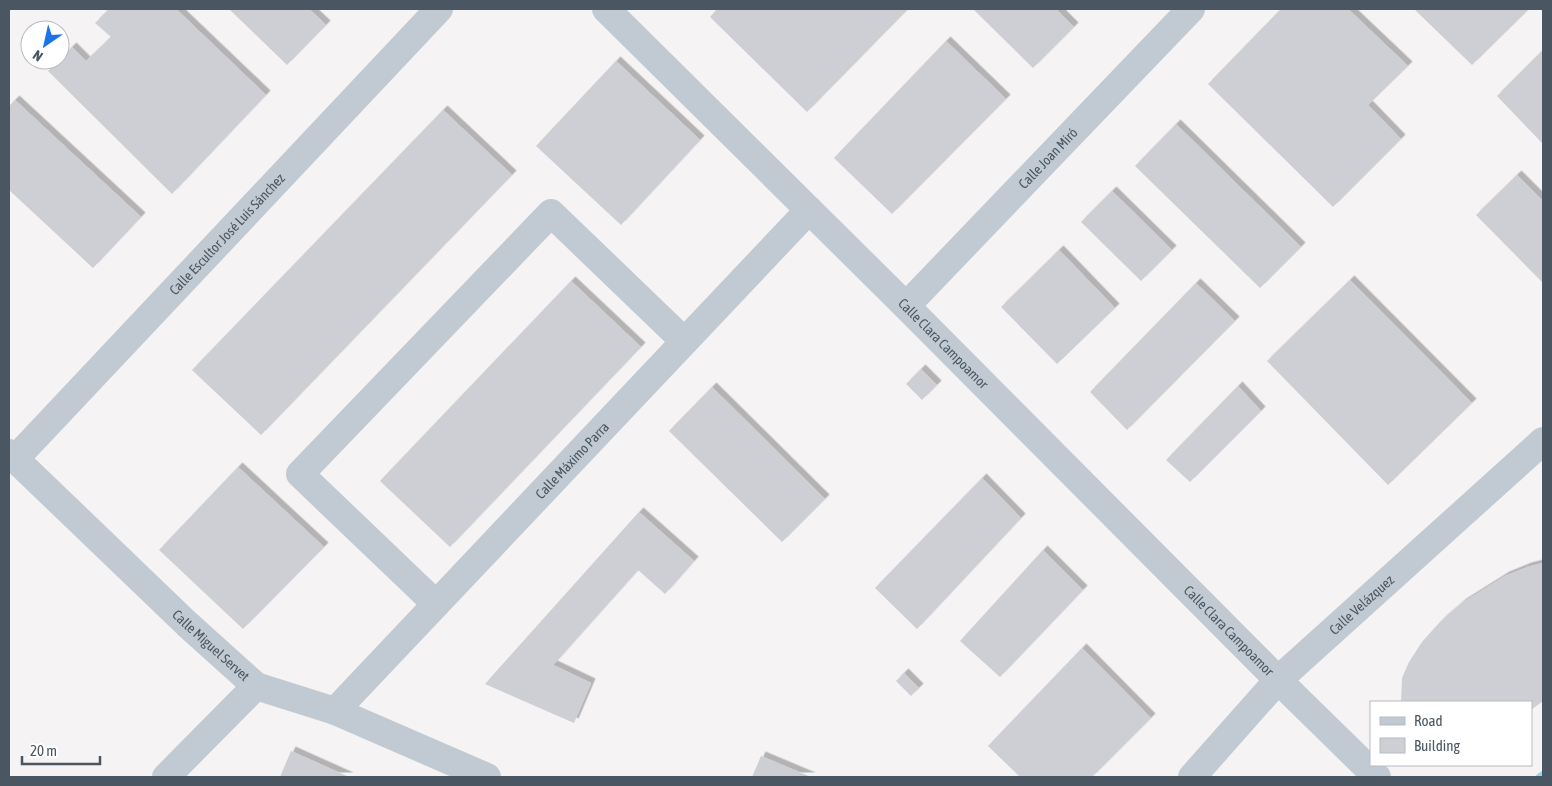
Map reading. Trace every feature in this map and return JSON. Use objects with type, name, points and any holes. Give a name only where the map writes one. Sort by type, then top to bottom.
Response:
[{"type":"street","name":"Calle Escultor José Luis Sánchez","points":[[12,456],[439,9]]},
{"type":"street","name":"Calle Clara Campoamor","points":[[606,9],[1377,777]]},
{"type":"street","name":"Calle Joan Miró","points":[[906,306],[1191,9]]},
{"type":"street","name":"Calle Máximo Parra","points":[[335,711],[809,210]]},
{"type":"street","points":[[436,604],[300,474],[551,213],[684,341]]},
{"type":"street","name":"Calle Velázquez","points":[[1192,777],[1278,680],[1543,441]]},
{"type":"street","name":"Calle Miguel Servet","points":[[12,456],[187,624],[256,686],[335,711],[487,777]]},
{"type":"street","points":[[166,777],[256,686]]},
{"type":"building","points":[[109,9],[176,9],[266,95],[172,194],[48,71],[70,70],[70,49],[72,47],[86,61],[111,37],[95,23]]},
{"type":"building","points":[[229,9],[309,9],[326,25],[287,65]]},
{"type":"building","points":[[717,9],[908,9],[807,112],[710,17]]},
{"type":"building","points":[[973,9],[1056,9],[1074,27],[1033,68]]},
{"type":"building","points":[[1281,9],[1348,9],[1408,66],[1368,105],[1401,139],[1333,207],[1208,84]]},
{"type":"building","points":[[1414,9],[1529,9],[1472,65]]},
{"type":"building","points":[[946,41],[1006,99],[892,214],[834,158]]},
{"type":"building","points":[[1543,50],[1543,144],[1497,96]]},
{"type":"building","points":[[616,61],[700,140],[621,225],[536,146]]},
{"type":"building","points":[[15,100],[141,217],[93,268],[9,190],[9,106]]},
{"type":"building","points":[[443,110],[512,175],[261,435],[192,370]]},
{"type":"building","points":[[1176,124],[1301,247],[1260,288],[1135,166]]},
{"type":"building","points":[[1517,175],[1543,201],[1543,283],[1476,215]]},
{"type":"building","points":[[1112,191],[1172,250],[1141,281],[1081,222]]},
{"type":"building","points":[[1059,250],[1115,308],[1057,364],[1001,307]]},
{"type":"building","points":[[1350,280],[1472,403],[1388,485],[1267,361]]},
{"type":"building","points":[[571,281],[641,347],[450,547],[380,481]]},
{"type":"building","points":[[1196,283],[1235,321],[1127,430],[1090,392]]},
{"type":"building","points":[[921,369],[937,385],[922,400],[906,384]]},
{"type":"building","points":[[1238,386],[1261,411],[1190,482],[1166,460]]},
{"type":"building","points":[[712,387],[825,499],[782,542],[669,431]]},
{"type":"building","points":[[238,467],[324,547],[243,629],[159,550]]},
{"type":"building","points":[[982,478],[1021,518],[917,629],[875,588]]},
{"type":"building","points":[[639,512],[694,561],[665,594],[638,570],[553,665],[591,683],[574,723],[485,684]]},
{"type":"building","points":[[1043,550],[1083,590],[1000,677],[960,641]]},
{"type":"building","points":[[1543,563],[1543,701],[1532,709],[1532,701],[1401,701],[1402,678],[1409,662],[1422,642],[1441,621],[1462,603],[1505,576]]},
{"type":"building","points":[[1082,648],[1151,718],[1092,777],[1020,777],[988,746]]},
{"type":"building","points":[[904,673],[919,688],[911,696],[896,681]]},
{"type":"building","points":[[291,751],[349,777],[280,777]]},
{"type":"building","points":[[761,756],[811,777],[752,777]]}]
